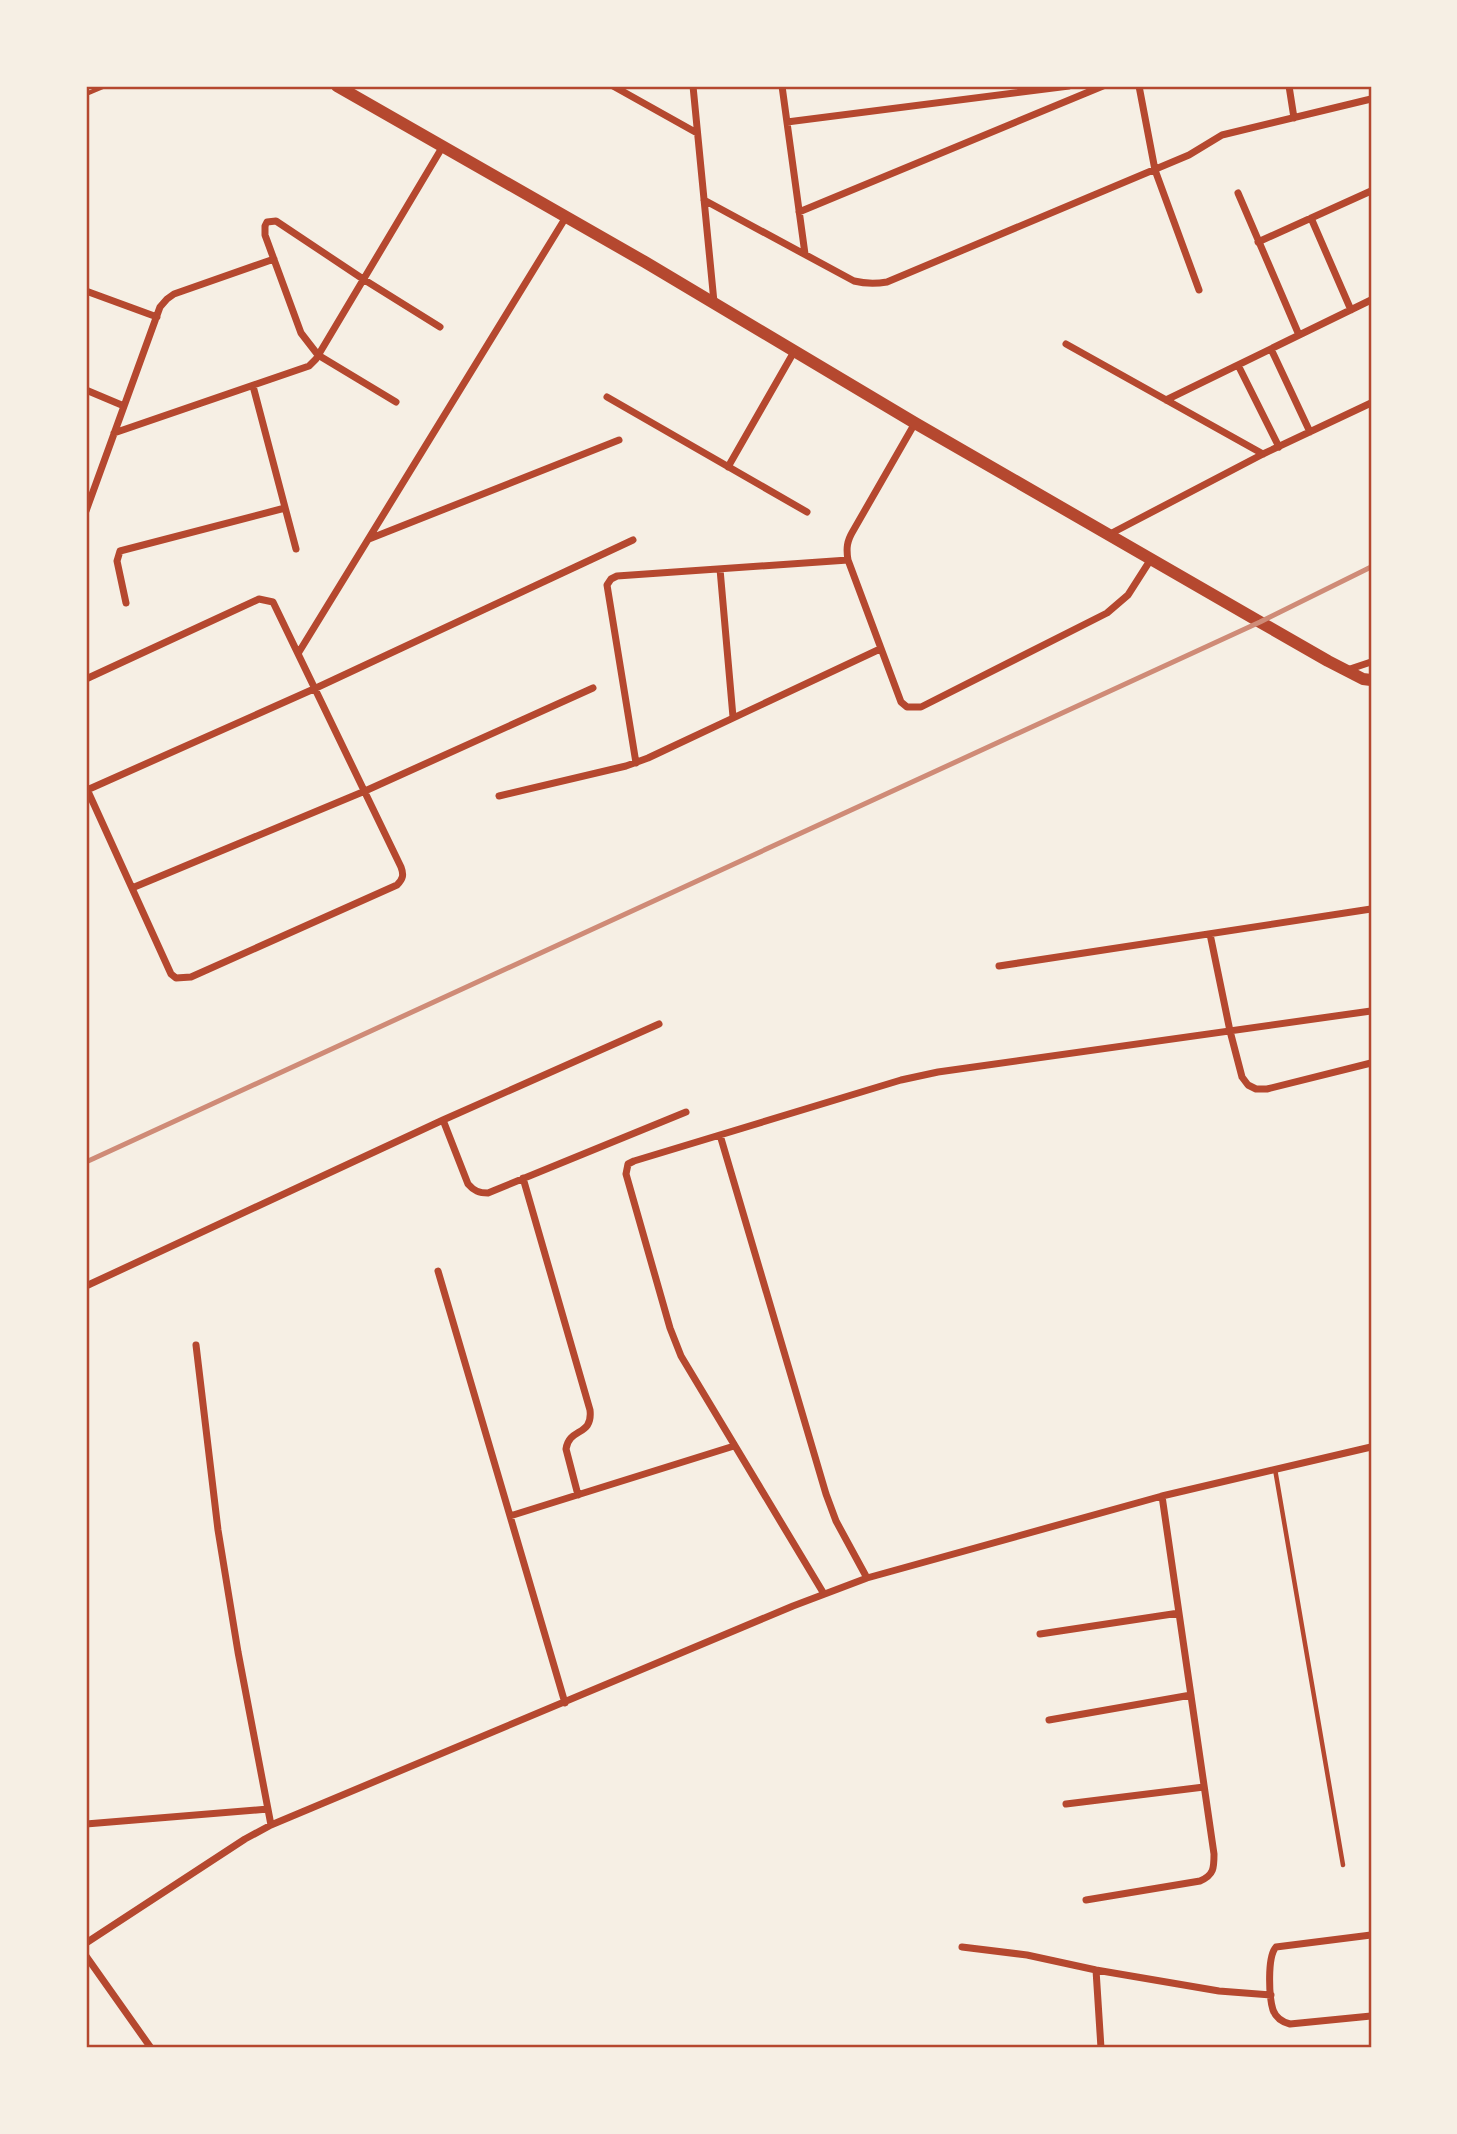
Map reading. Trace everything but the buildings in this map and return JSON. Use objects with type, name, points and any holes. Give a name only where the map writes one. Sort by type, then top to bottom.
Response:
[{"type":"main road","points":[[337,86],[1281,634],[1367,679],[1371,690]]},
{"type":"street","points":[[613,86],[697,133]]},
{"type":"street","points":[[693,86],[714,303]]},
{"type":"street","points":[[782,86],[805,254]]},
{"type":"street","points":[[787,122],[1069,86]]},
{"type":"street","points":[[799,212],[1103,86]]},
{"type":"street","points":[[1139,86],[1155,170],[1199,290]]},
{"type":"street","points":[[1289,86],[1294,118]]},
{"type":"street","points":[[704,200],[855,281],[867,284],[887,282],[1189,156],[1222,135],[1371,99]]},
{"type":"street","points":[[114,433],[309,366],[443,146]]},
{"type":"street","points":[[1258,242],[1371,191]]},
{"type":"street","points":[[1238,193],[1298,335]]},
{"type":"street","points":[[299,652],[566,217]]},
{"type":"street","points":[[1311,218],[1351,310]]},
{"type":"street","points":[[397,402],[318,355],[301,333],[265,235],[267,222],[276,221],[440,327]]},
{"type":"street","points":[[86,511],[160,306],[174,294],[274,258]]},
{"type":"street","points":[[86,291],[157,317]]},
{"type":"street","points":[[1166,400],[1371,300]]},
{"type":"street","points":[[1066,344],[1263,454]]},
{"type":"street","points":[[1271,349],[1310,432]]},
{"type":"street","points":[[727,467],[795,350]]},
{"type":"street","points":[[1238,365],[1279,447]]},
{"type":"street","points":[[253,386],[296,550]]},
{"type":"street","points":[[86,390],[124,406]]},
{"type":"street","points":[[607,397],[807,512]]},
{"type":"street","points":[[1110,534],[1263,454],[1371,403]]},
{"type":"street","points":[[915,423],[848,540],[848,560],[901,702],[907,707],[920,707],[1107,613],[1128,595],[1151,559]]},
{"type":"street","points":[[368,540],[619,440]]},
{"type":"street","points":[[126,603],[117,561],[120,551],[285,508]]},
{"type":"street","points":[[86,679],[259,599],[273,602],[277,606],[299,652],[316,688],[365,791],[404,874],[397,885],[191,978],[176,978],[171,974],[86,788],[316,688],[633,540]]},
{"type":"street","points":[[636,763],[607,585],[611,579],[617,576],[848,560]]},
{"type":"street","points":[[720,569],[733,717]]},
{"type":"street","points":[[499,796],[636,763],[880,649]]},
{"type":"street","points":[[1347,670],[1371,662]]},
{"type":"street","points":[[132,888],[365,791],[593,688]]},
{"type":"street","points":[[999,966],[1371,909]]},
{"type":"street","points":[[1210,934],[1230,1031],[1242,1077],[1248,1085],[1256,1089],[1267,1089],[1371,1063]]},
{"type":"street","points":[[824,1594],[681,1356],[670,1328],[626,1174],[628,1164],[901,1080],[938,1072],[1371,1011]]},
{"type":"street","points":[[86,1286],[443,1120],[659,1024]]},
{"type":"street","points":[[443,1120],[468,1184],[481,1193],[686,1112]]},
{"type":"street","points":[[720,1135],[826,1494],[836,1521],[867,1578]]},
{"type":"street","points":[[523,1178],[590,1410],[589,1426],[572,1437],[567,1442],[566,1449],[578,1495]]},
{"type":"street","points":[[438,1271],[565,1703]]},
{"type":"street","points":[[196,1345],[218,1530],[271,1825]]},
{"type":"street","points":[[510,1516],[734,1447]]},
{"type":"street","points":[[86,1943],[244,1839],[271,1825],[824,1594],[867,1578],[1162,1496],[1371,1447]]},
{"type":"street","points":[[1086,1900],[1200,1881],[1209,1877],[1214,1870],[1214,1854],[1162,1496]]},
{"type":"street","points":[[1040,1634],[1179,1613]]},
{"type":"street","points":[[1049,1720],[1191,1695]]},
{"type":"street","points":[[1066,1804],[1204,1787]]},
{"type":"street","points":[[86,1824],[268,1809]]},
{"type":"street","points":[[1371,1935],[1276,1947],[1270,1958],[1271,1995],[1273,2010],[1278,2018],[1290,2024],[1371,2016]]},
{"type":"street","points":[[962,1947],[1027,1955],[1219,1991],[1271,1995]]},
{"type":"street","points":[[86,1956],[151,2048]]},
{"type":"street","points":[[1096,1970],[1101,2048]]},
{"type":"lane","points":[[86,94],[105,86]]},
{"type":"lane","points":[[1275,1469],[1343,1865]]},
{"type":"railway","points":[[86,1162],[1260,622],[1371,567]]}]
